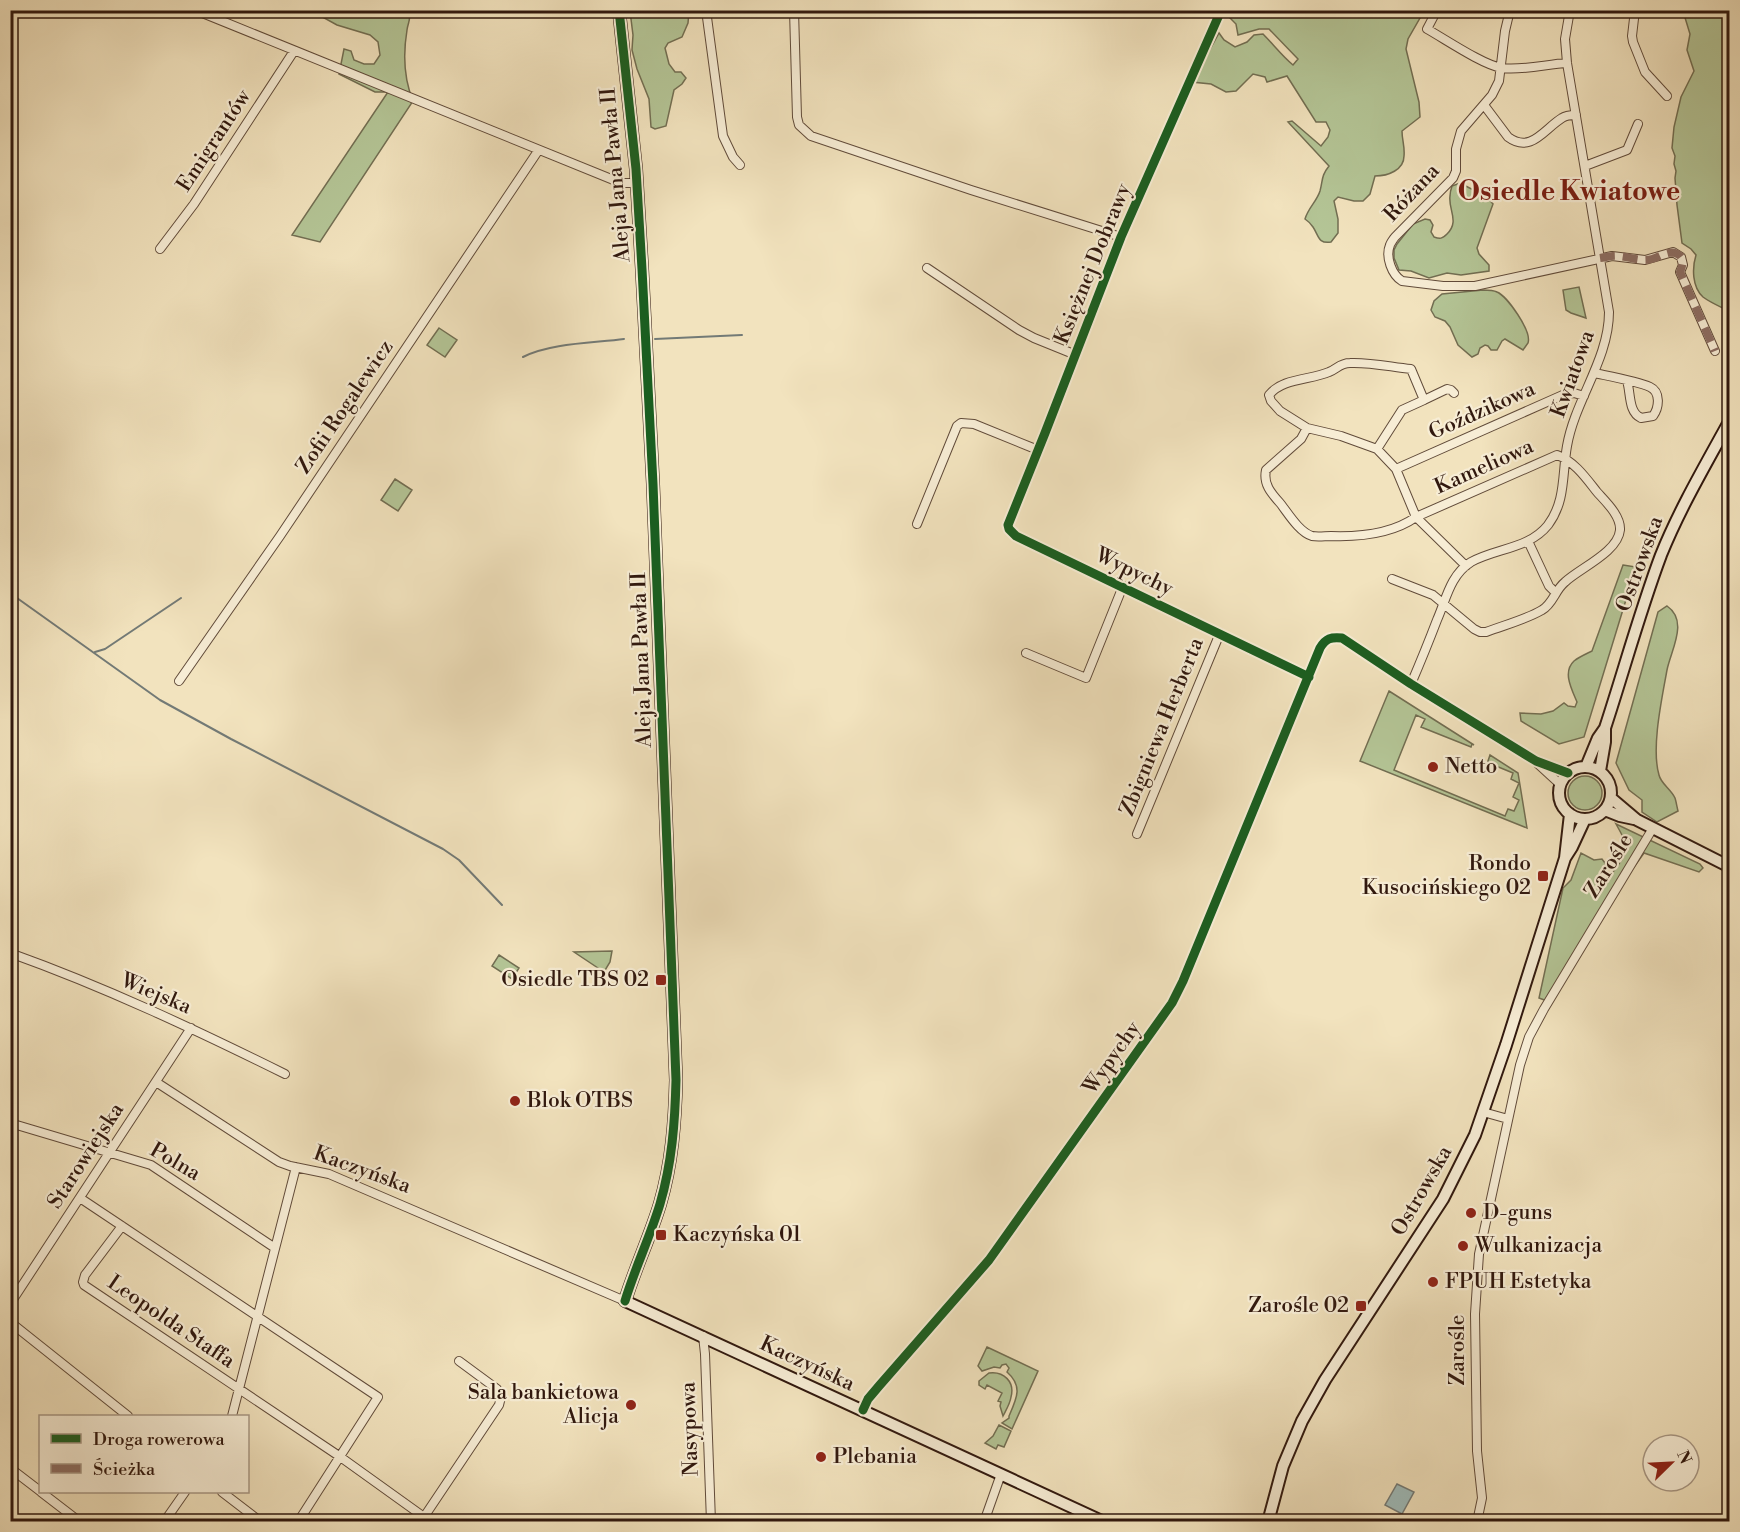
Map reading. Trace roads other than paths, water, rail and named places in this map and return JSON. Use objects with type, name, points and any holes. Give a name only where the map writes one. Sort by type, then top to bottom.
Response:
[{"type":"street","points":[[195,10],[446,111],[538,151],[621,183],[637,183]]},
{"type":"street","name":"Aleja Jana Pawła II","points":[[619,10],[637,183],[653,484],[676,1080],[675,1127],[669,1169],[660,1203],[625,1301]]},
{"type":"street","points":[[706,10],[723,136],[733,157],[740,165]]},
{"type":"street","points":[[794,10],[797,117],[804,131],[821,140],[982,194],[1121,237]]},
{"type":"street","points":[[1437,10],[1427,29],[1488,63],[1502,68],[1567,63]]},
{"type":"street","name":"Różana","points":[[1510,10],[1505,31],[1502,68],[1496,88],[1461,131],[1456,149],[1455,174],[1449,183],[1390,244],[1392,267],[1396,278],[1402,281],[1475,286],[1600,258]]},
{"type":"street","name":"Kwiatowa","points":[[1411,684],[1443,602],[1459,572],[1483,556],[1528,541],[1538,535],[1547,526],[1558,507],[1562,495],[1567,446],[1608,330],[1609,312],[1567,63],[1565,39],[1570,10]]},
{"type":"street","points":[[1635,10],[1633,42],[1645,72],[1667,96]]},
{"type":"street","name":"Księżnej Dobrawy","points":[[1009,529],[1009,519],[1121,237],[1219,15]]},
{"type":"street","name":"Emigrantów","points":[[160,249],[194,204],[294,51]]},
{"type":"street","points":[[1484,105],[1508,137],[1523,143],[1535,140],[1562,118],[1576,115]]},
{"type":"street","points":[[1585,166],[1627,150],[1638,124]]},
{"type":"street","name":"Zofii Rogalewicz","points":[[179,681],[280,536],[538,151]]},
{"type":"street","points":[[1600,258],[1620,256],[1645,260],[1667,253],[1678,254],[1682,261],[1680,272],[1715,351]]},
{"type":"street","points":[[927,268],[1019,330],[1076,355]]},
{"type":"street","points":[[1424,399],[1411,369],[1351,363],[1342,364],[1328,373],[1280,387],[1274,390],[1269,398],[1280,411],[1307,428],[1341,436],[1377,449],[1396,469],[1416,517],[1466,566]]},
{"type":"street","points":[[1594,373],[1627,381],[1651,387],[1657,393],[1656,411],[1653,416],[1641,418],[1635,415],[1627,381]]},
{"type":"street","points":[[1377,449],[1402,410],[1447,389],[1454,393]]},
{"type":"street","name":"Goździkowa","points":[[1396,469],[1565,394],[1574,393],[1584,396]]},
{"type":"street","name":"Ostrowska","points":[[1600,771],[1605,728],[1662,553],[1679,515],[1730,420]]},
{"type":"street","points":[[917,524],[957,426],[961,423],[974,424],[1038,450]]},
{"type":"street","points":[[1307,428],[1301,438],[1270,466],[1265,474],[1265,480],[1271,493],[1306,532],[1314,536],[1365,535],[1394,528],[1416,517]]},
{"type":"street","name":"Kameliowa","points":[[1416,517],[1552,457],[1566,459]]},
{"type":"street","points":[[1392,579],[1433,595],[1474,629],[1483,633],[1543,610],[1565,582],[1612,548],[1620,532],[1618,519],[1614,512],[1580,471],[1566,459]]},
{"type":"street","name":"Wypychy","points":[[1009,529],[1016,536],[1309,677]]},
{"type":"street","points":[[1528,541],[1550,586],[1556,593]]},
{"type":"street","points":[[1026,653],[1086,678],[1124,586]]},
{"type":"street","name":"Zbigniewa Herberta","points":[[1137,834],[1220,633]]},
{"type":"street","name":"Wypychy","points":[[863,1410],[879,1386],[989,1260],[1172,1003],[1326,639],[1342,638],[1411,684]]},
{"type":"street","points":[[1411,684],[1536,761],[1568,774]]},
{"type":"street","name":"Ostrowska","points":[[1586,767],[1598,738],[1605,728]]},
{"type":"street","points":[[1536,761],[1560,784]]},
{"type":"street","points":[[1586,767],[1600,771],[1607,778],[1611,788],[1611,798],[1605,810],[1596,817],[1585,819],[1570,814],[1560,801],[1560,784],[1573,770],[1586,767]]},
{"type":"street","points":[[1611,798],[1637,820]]},
{"type":"street","points":[[1605,810],[1637,820],[1730,867]]},
{"type":"street","name":"Ostrowska","points":[[1268,1521],[1283,1466],[1302,1420],[1325,1380],[1443,1199],[1475,1135],[1564,858],[1570,814]]},
{"type":"street","name":"Ostrowska","points":[[1564,858],[1572,847],[1585,819]]},
{"type":"street","name":"Zarośle","points":[[1477,1521],[1482,1498],[1477,1451],[1475,1314],[1479,1254],[1520,1065],[1529,1037],[1569,965],[1653,828]]},
{"type":"street","name":"Wiejska","points":[[10,953],[39,963],[191,1028],[285,1074]]},
{"type":"street","name":"Starowiejska","points":[[10,1304],[191,1028]]},
{"type":"street","name":"Kaczyńska","points":[[156,1082],[276,1160],[336,1177],[625,1301],[1104,1521]]},
{"type":"street","points":[[1483,1112],[1508,1119]]},
{"type":"street","name":"Polna","points":[[10,1123],[151,1165],[275,1248]]},
{"type":"street","points":[[232,1415],[296,1167]]},
{"type":"street","points":[[80,1198],[378,1397],[298,1521]]},
{"type":"street","name":"Leopolda Staffa","points":[[122,1226],[85,1275],[84,1285],[238,1389]]},
{"type":"street","points":[[10,1322],[127,1415]]},
{"type":"street","name":"Nasypowa","points":[[703,1336],[711,1521]]},
{"type":"street","points":[[238,1389],[339,1456],[424,1518],[499,1405],[501,1397],[497,1389],[459,1361]]},
{"type":"street","points":[[10,1468],[39,1490]]},
{"type":"street","points":[[984,1521],[1001,1474]]},
{"type":"street","points":[[44,1493],[80,1521]]},
{"type":"street","points":[[164,1521],[183,1493]]},
{"type":"street","points":[[225,1493],[261,1521]]},
{"type":"water","points":[[1397,1484],[1414,1492],[1402,1514],[1385,1505]]},
{"type":"waterway","points":[[655,339],[742,335]]},
{"type":"waterway","points":[[523,357],[559,346],[624,339]]},
{"type":"waterway","points":[[10,593],[160,700],[443,849],[459,860],[502,905]]},
{"type":"waterway","points":[[95,652],[105,649],[181,598]]},
{"type":"place","name":"Netto","points":[[1433,767]]},
{"type":"place","name":"Rondo Kusocińskiego 02","points":[[1543,876]]},
{"type":"place","name":"Osiedle TBS 02","points":[[661,980]]},
{"type":"place","name":"Blok OTBS","points":[[515,1101]]},
{"type":"place","name":"D-guns","points":[[1471,1213]]},
{"type":"place","name":"Kaczyńska 01","points":[[661,1235]]},
{"type":"place","name":"Wulkanizacja","points":[[1463,1246]]},
{"type":"place","name":"FPUH Estetyka","points":[[1433,1282]]},
{"type":"place","name":"Zarośle 02","points":[[1361,1306]]},
{"type":"place","name":"Sala bankietowa Alicja","points":[[631,1405]]},
{"type":"place","name":"Plebania","points":[[821,1457]]},
{"type":"district","name":"Osiedle Kwiatowe","points":[[1569,192]]}]
